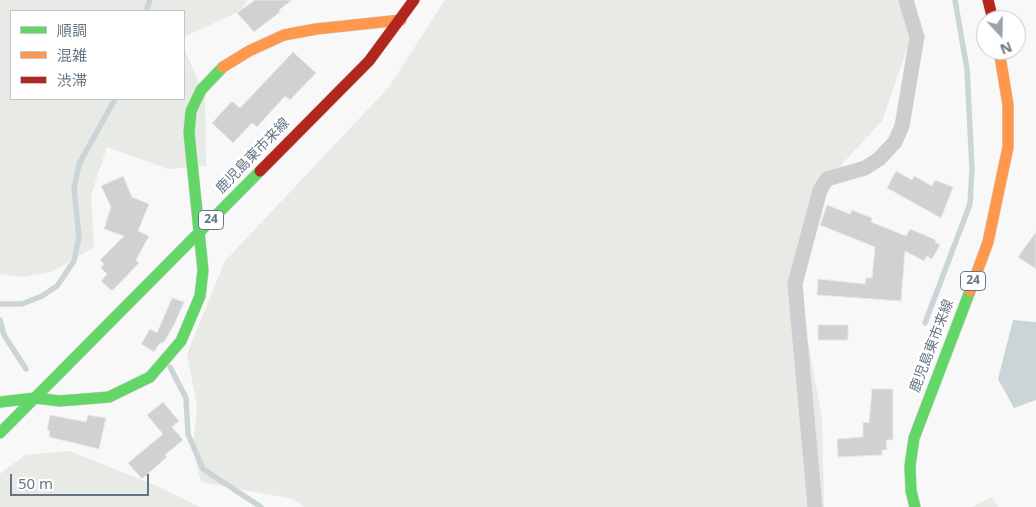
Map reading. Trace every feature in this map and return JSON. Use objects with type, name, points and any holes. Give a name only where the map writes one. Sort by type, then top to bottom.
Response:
[{"type":"main road","name":"鹿児島東市来線","points":[[0,433],[369,61],[414,0]]},
{"type":"main road","points":[[0,402],[35,398],[60,401],[109,397],[150,377],[181,341],[200,296],[203,270],[189,133],[191,111],[201,90],[219,70],[249,51],[284,35],[316,29],[401,20]]},
{"type":"main road","name":"鹿児島東市来線","points":[[915,507],[911,491],[910,466],[914,438],[988,242],[1000,193],[1008,147],[1008,105],[1001,60]]},
{"type":"street","points":[[815,507],[810,430],[795,284],[820,190],[826,179],[865,168],[879,159],[895,142],[902,126],[917,37],[906,0]]},
{"type":"shaded area","points":[[0,0],[248,0],[240,11],[185,37],[185,10],[10,10],[10,100],[185,100],[185,50],[205,96],[206,166],[168,169],[107,147],[91,195],[94,247],[51,272],[22,277],[0,274]]},
{"type":"shaded area","points":[[445,0],[912,0],[908,46],[882,121],[843,163],[800,246],[803,313],[822,419],[824,507],[305,507],[293,499],[201,482],[193,450],[197,406],[187,354],[225,261],[389,87]]},
{"type":"shaded area","points":[[1013,320],[1036,322],[1036,400],[1014,408],[998,379]]},
{"type":"shaded area","points":[[70,451],[159,487],[200,507],[0,507],[0,474],[25,455]]},
{"type":"shaded area","points":[[992,497],[998,507],[972,507]]},
{"type":"building","points":[[255,0],[292,0],[254,32],[237,13]]},
{"type":"building","points":[[293,52],[316,73],[290,100],[285,96],[257,127],[252,123],[233,143],[212,123],[232,101],[240,108]]},
{"type":"building","points":[[896,171],[912,180],[914,176],[932,186],[935,180],[953,187],[941,218],[887,188]]},
{"type":"building","points":[[123,176],[132,197],[149,204],[138,231],[149,236],[136,260],[139,263],[112,291],[101,281],[107,274],[101,268],[104,264],[100,260],[124,236],[104,229],[111,207],[101,186]]},
{"type":"building","points":[[827,205],[850,214],[852,210],[872,218],[871,222],[906,236],[910,229],[936,240],[935,242],[940,245],[932,259],[927,256],[924,261],[905,251],[901,301],[817,295],[818,279],[865,284],[866,278],[872,278],[875,247],[820,225]]},
{"type":"building","points":[[1036,232],[1036,269],[1018,257]]},
{"type":"building","points":[[172,298],[184,302],[164,342],[160,343],[154,352],[141,344],[150,329],[157,333]]},
{"type":"building","points":[[818,325],[848,325],[848,340],[818,340]]},
{"type":"building","points":[[872,389],[893,389],[893,440],[886,440],[887,450],[882,450],[882,455],[838,457],[837,439],[863,437],[863,422],[869,423]]},
{"type":"building","points":[[163,402],[179,421],[172,427],[183,440],[165,455],[167,457],[142,479],[128,463],[163,434],[147,415]]},
{"type":"building","points":[[50,415],[86,422],[88,415],[106,418],[99,449],[49,437],[50,431],[47,430]]},
{"type":"waterway","points":[[146,10],[150,0]]},
{"type":"waterway","points":[[925,323],[970,204],[972,169],[967,69],[955,0]]},
{"type":"waterway","points":[[0,304],[22,304],[42,296],[57,286],[74,261],[79,237],[74,189],[79,164],[114,100]]},
{"type":"waterway","points":[[0,320],[4,335],[26,369]]},
{"type":"waterway","points":[[170,367],[186,398],[188,434],[203,469],[261,507]]},
{"type":"traffic: fast","points":[[0,402],[35,398],[60,401],[109,397],[150,377],[181,341],[200,296],[203,270],[189,133],[191,111],[201,90],[223,67]]},
{"type":"traffic: fast","points":[[0,433],[260,171]]},
{"type":"traffic: fast","points":[[915,507],[911,491],[910,466],[914,438],[970,291]]},
{"type":"traffic: slow","points":[[223,67],[249,51],[284,35],[316,29],[401,20]]},
{"type":"traffic: slow","points":[[970,291],[988,242],[1008,147],[1008,105],[1001,60]]},
{"type":"traffic: jam","points":[[260,171],[369,61],[414,0]]},
{"type":"traffic: jam","points":[[988,0],[990,10]]}]
